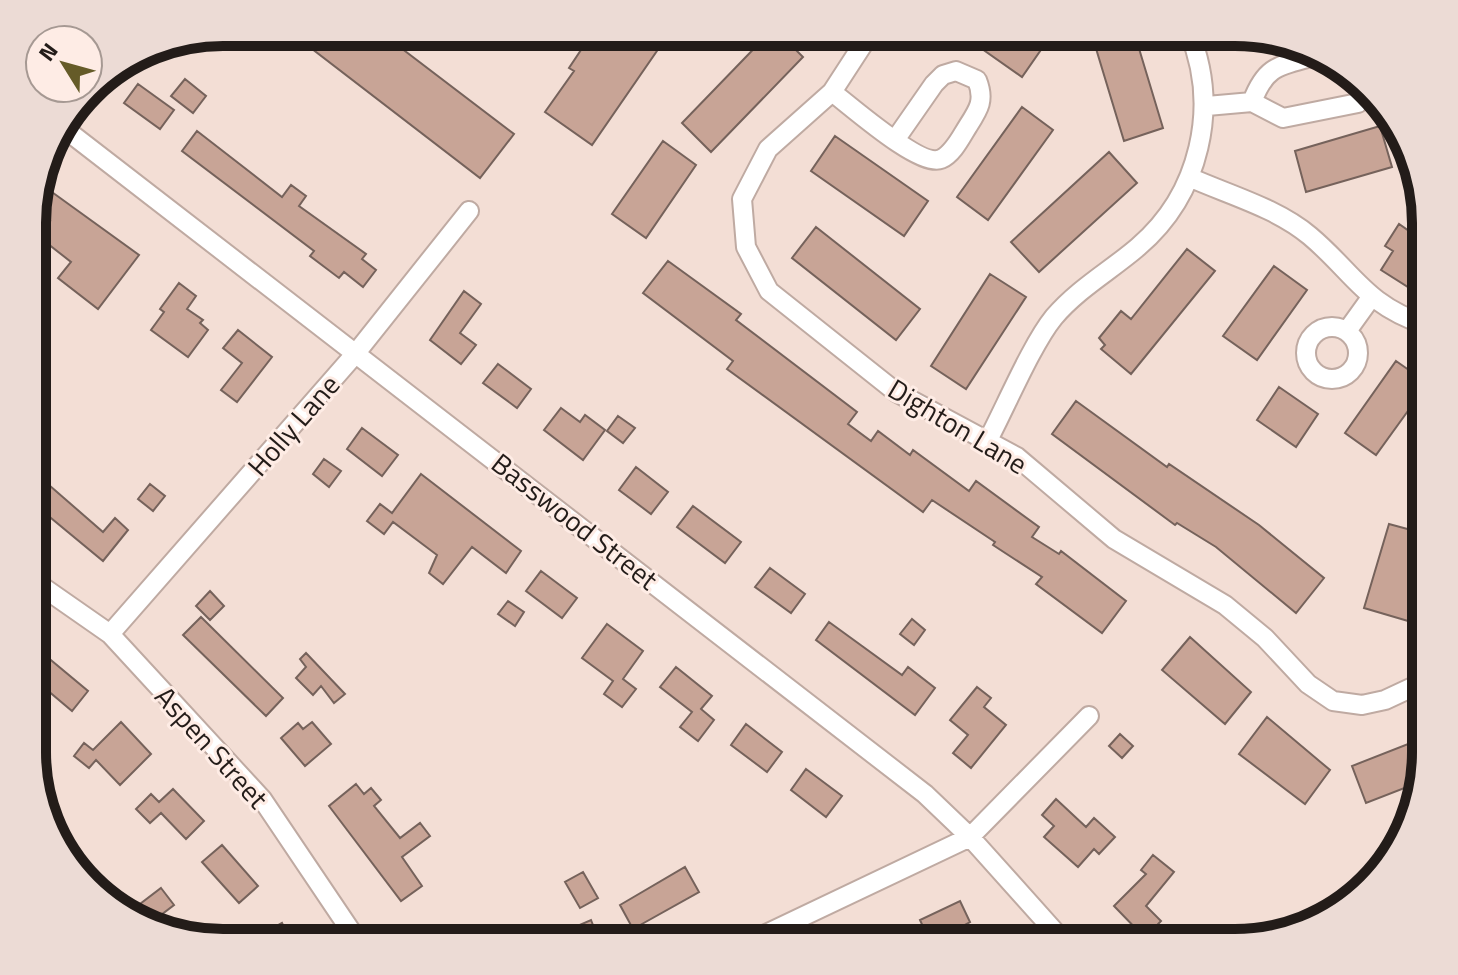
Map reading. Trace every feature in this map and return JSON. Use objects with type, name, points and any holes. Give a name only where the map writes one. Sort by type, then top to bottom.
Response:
[{"type":"street","name":"Dighton Lane","points":[[862,46],[832,92],[768,149],[751,174],[742,199],[746,247],[769,291],[787,309],[896,392],[988,440],[1062,493],[1114,539],[1225,605],[1265,638],[1308,684],[1333,701],[1362,705],[1385,700],[1412,687]]},
{"type":"street","points":[[988,440],[1052,320],[1080,289],[1151,235],[1189,177],[1207,106],[1203,76],[1193,46]]},
{"type":"street","points":[[1252,102],[1263,76],[1275,67],[1303,59]]},
{"type":"street","points":[[832,92],[895,140],[926,160],[939,160],[950,152],[981,106],[982,92],[977,80],[956,71],[943,75],[895,140]]},
{"type":"street","points":[[1207,106],[1252,102],[1283,118],[1358,103],[1361,99]]},
{"type":"street","name":"Basswood Street","points":[[70,133],[770,671],[925,794],[970,837],[1052,929]]},
{"type":"street","points":[[1189,177],[1281,216],[1310,236],[1370,299],[1412,318]]},
{"type":"street","name":"Holly Lane","points":[[110,634],[356,353],[469,211]]},
{"type":"street","points":[[1347,331],[1370,299]]},
{"type":"street","name":"Aspen Street","points":[[46,589],[110,634],[262,799],[350,929]]},
{"type":"street","points":[[776,929],[970,837],[1089,716]]},
{"type":"building","points":[[308,46],[398,46],[514,134],[480,178]]},
{"type":"building","points":[[584,46],[660,46],[592,145],[545,112],[574,71],[569,68]]},
{"type":"building","points":[[756,46],[792,46],[803,57],[711,152],[682,123]]},
{"type":"building","points":[[978,46],[1044,46],[1022,77]]},
{"type":"building","points":[[1095,46],[1138,46],[1163,128],[1124,141]]},
{"type":"building","points":[[185,79],[206,96],[193,113],[171,96]]},
{"type":"building","points":[[138,84],[174,110],[160,129],[124,103]]},
{"type":"building","points":[[1022,107],[1053,130],[988,220],[957,197]]},
{"type":"building","points":[[1380,126],[1392,167],[1306,192],[1295,151]]},
{"type":"building","points":[[197,131],[282,197],[291,185],[306,196],[299,206],[366,254],[362,259],[376,270],[363,287],[344,272],[339,278],[310,256],[314,251],[182,151]]},
{"type":"building","points":[[835,136],[928,201],[904,236],[811,171]]},
{"type":"building","points":[[663,141],[696,165],[646,238],[612,214]]},
{"type":"building","points":[[1109,152],[1137,183],[1039,272],[1011,242]]},
{"type":"building","points":[[49,190],[139,255],[98,309],[58,278],[71,262],[46,242],[46,226],[50,221],[46,218]]},
{"type":"building","points":[[1399,224],[1412,233],[1412,281],[1408,287],[1381,270],[1393,251],[1385,246]]},
{"type":"building","points":[[816,227],[920,309],[896,340],[792,258]]},
{"type":"building","points":[[1187,249],[1215,271],[1131,374],[1101,349],[1105,345],[1099,338],[1121,311],[1131,319]]},
{"type":"building","points":[[668,261],[741,314],[736,320],[857,412],[848,424],[871,441],[878,431],[910,455],[913,450],[969,491],[976,481],[1039,527],[1032,537],[1059,554],[1061,551],[1126,601],[1102,633],[1036,584],[1042,577],[993,545],[995,542],[932,500],[923,512],[727,369],[733,361],[643,293]]},
{"type":"building","points":[[1274,266],[1307,290],[1257,360],[1223,336]]},
{"type":"building","points":[[990,274],[1026,297],[966,389],[931,366]]},
{"type":"building","points":[[179,283],[196,296],[187,309],[203,320],[200,323],[208,330],[188,357],[151,330],[164,312],[160,309]]},
{"type":"building","points":[[464,291],[481,304],[460,333],[476,345],[461,364],[430,340]]},
{"type":"building","points":[[238,330],[272,357],[237,402],[221,390],[242,363],[223,348]]},
{"type":"building","points":[[1396,361],[1412,372],[1412,405],[1376,455],[1345,433]]},
{"type":"building","points":[[498,364],[531,389],[517,408],[483,383]]},
{"type":"building","points":[[1279,387],[1318,414],[1296,447],[1257,420]]},
{"type":"building","points":[[1076,401],[1167,467],[1169,464],[1259,525],[1324,578],[1296,613],[1216,547],[1177,523],[1175,525],[1052,434]]},
{"type":"building","points":[[561,408],[580,422],[585,415],[605,430],[583,460],[544,430]]},
{"type":"building","points":[[618,416],[635,428],[623,443],[607,431]]},
{"type":"building","points":[[362,428],[398,455],[382,476],[347,449]]},
{"type":"building","points":[[324,459],[341,471],[329,487],[313,474]]},
{"type":"building","points":[[636,467],[668,492],[651,514],[619,490]]},
{"type":"building","points":[[421,474],[521,551],[506,573],[472,547],[443,584],[429,573],[437,555],[393,522],[384,534],[367,521],[380,504],[392,513]]},
{"type":"building","points":[[46,482],[103,532],[115,518],[128,530],[103,561],[46,514]]},
{"type":"building","points":[[150,484],[165,496],[153,511],[138,499]]},
{"type":"building","points":[[693,506],[741,542],[725,563],[677,527]]},
{"type":"building","points":[[1389,524],[1412,530],[1412,609],[1408,621],[1364,608]]},
{"type":"building","points":[[770,568],[805,594],[791,613],[755,587]]},
{"type":"building","points":[[541,571],[577,598],[562,618],[526,591]]},
{"type":"building","points":[[210,591],[224,606],[210,620],[196,606]]},
{"type":"building","points":[[508,601],[524,612],[515,626],[498,614]]},
{"type":"building","points":[[201,617],[283,698],[266,716],[183,635]]},
{"type":"building","points":[[912,619],[925,630],[914,645],[900,634]]},
{"type":"building","points":[[829,622],[902,675],[908,667],[935,688],[915,715],[816,640]]},
{"type":"building","points":[[607,624],[643,651],[623,679],[636,689],[622,707],[604,694],[613,681],[582,658]]},
{"type":"building","points":[[1190,637],[1251,692],[1225,724],[1162,670]]},
{"type":"building","points":[[306,653],[345,694],[334,703],[321,686],[313,695],[296,678],[306,667],[300,659]]},
{"type":"building","points":[[46,656],[88,691],[72,711],[47,690]]},
{"type":"building","points":[[676,667],[712,696],[701,709],[714,720],[698,741],[680,727],[692,712],[660,687]]},
{"type":"building","points":[[977,687],[991,698],[984,707],[1006,725],[971,768],[953,753],[968,735],[950,720]]},
{"type":"building","points":[[1267,717],[1330,770],[1305,804],[1239,754]]},
{"type":"building","points":[[121,722],[151,754],[120,785],[96,760],[89,768],[74,756],[84,743],[93,750]]},
{"type":"building","points":[[312,722],[331,744],[305,766],[281,738],[298,723],[303,729]]},
{"type":"building","points":[[746,724],[782,752],[767,772],[731,745]]},
{"type":"building","points":[[1120,734],[1133,746],[1122,758],[1109,746]]},
{"type":"building","points":[[1412,742],[1409,786],[1366,803],[1352,766]]},
{"type":"building","points":[[806,769],[842,796],[826,817],[791,790]]},
{"type":"building","points":[[356,784],[364,794],[371,788],[381,800],[374,806],[400,838],[420,823],[430,836],[402,857],[422,886],[401,901],[329,806]]},
{"type":"building","points":[[173,789],[204,821],[186,839],[161,813],[150,823],[136,809],[151,794],[159,802]]},
{"type":"building","points":[[1056,799],[1086,827],[1094,818],[1115,837],[1099,854],[1094,849],[1078,867],[1044,837],[1054,826],[1042,815]]},
{"type":"building","points":[[222,845],[258,886],[239,903],[202,862]]},
{"type":"building","points":[[1153,855],[1174,872],[1146,906],[1161,921],[1153,929],[1136,929],[1114,906],[1146,874],[1141,870]]},
{"type":"building","points":[[685,867],[699,892],[633,929],[620,905]]},
{"type":"building","points":[[583,872],[598,898],[580,908],[565,882]]},
{"type":"building","points":[[161,888],[174,905],[158,917],[146,912],[140,904]]},
{"type":"building","points":[[960,901],[970,922],[963,926],[964,929],[924,929],[920,920]]},
{"type":"building","points":[[591,920],[595,929],[570,929]]},
{"type":"building","points":[[282,923],[285,929],[271,929]]}]
